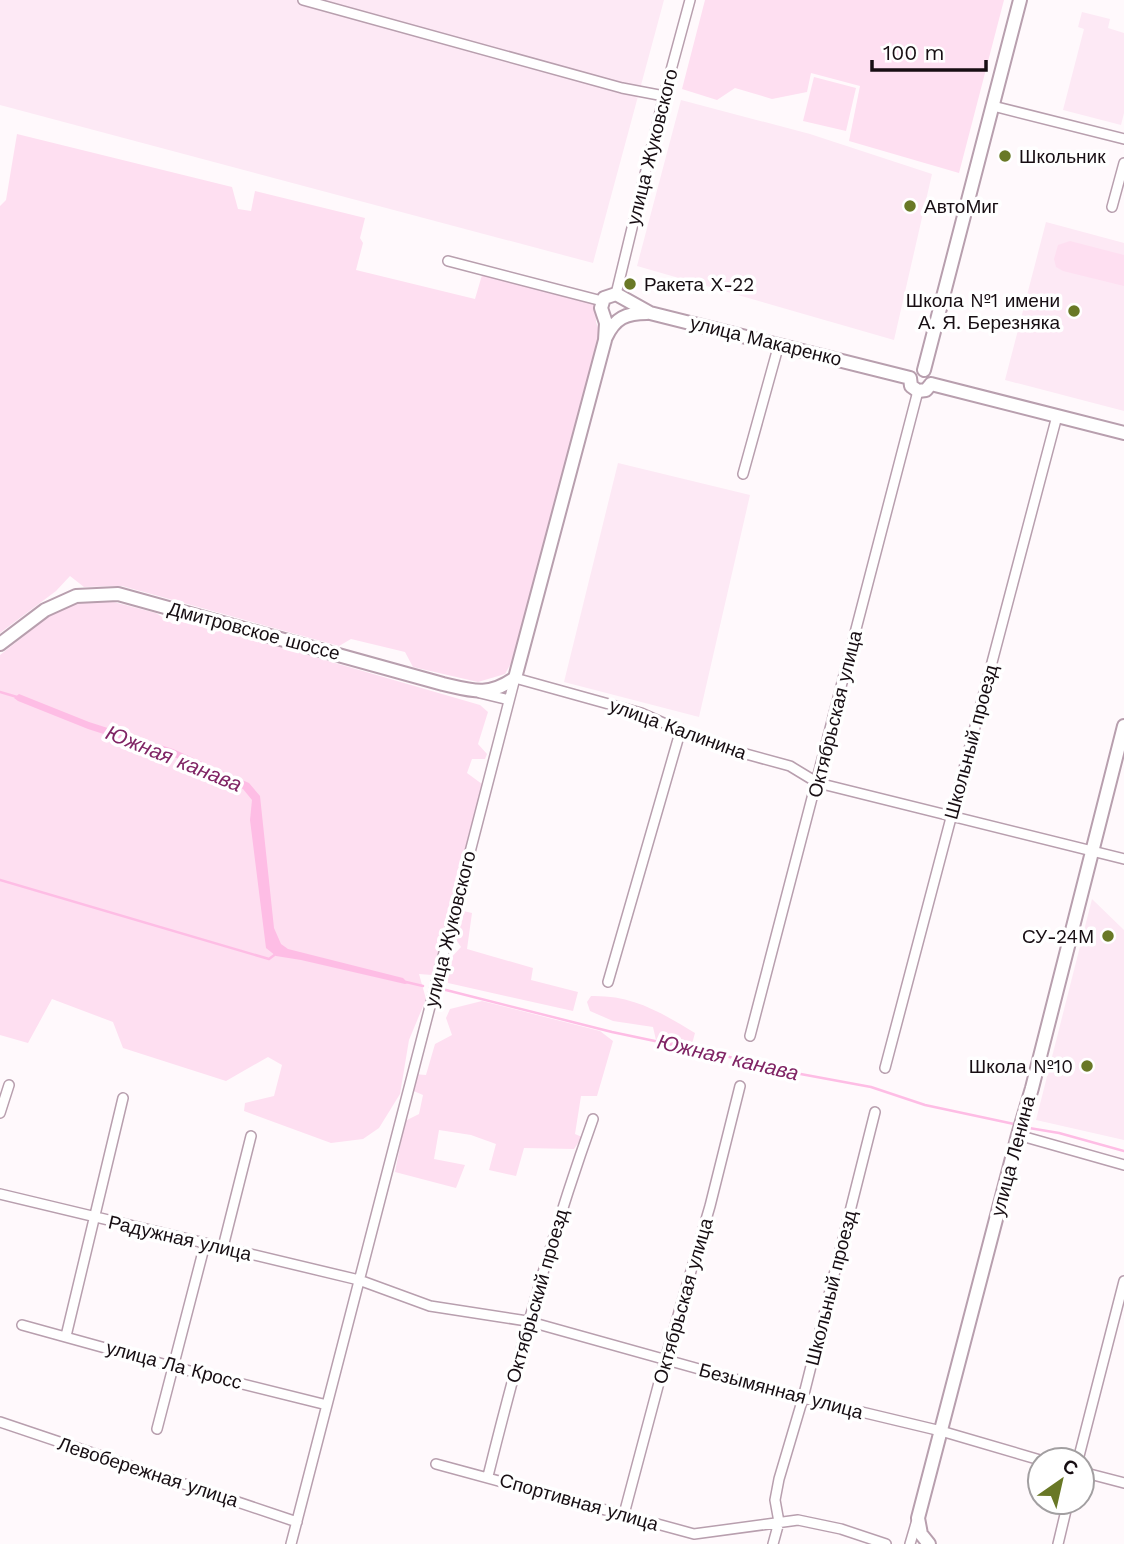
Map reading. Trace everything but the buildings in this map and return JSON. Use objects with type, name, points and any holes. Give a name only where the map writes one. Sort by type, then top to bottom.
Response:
[{"type":"street","points":[[303,0],[622,88],[664,96]]},
{"type":"street","name":"улица Жуковского","points":[[620,297],[664,96],[690,0]]},
{"type":"street","points":[[924,370],[1020,0]]},
{"type":"street","points":[[993,106],[1124,139]]},
{"type":"street","points":[[1112,207],[1124,163]]},
{"type":"street","points":[[448,261],[602,301]]},
{"type":"street","points":[[604,341],[621,317],[626,304],[620,297],[608,295],[602,301],[601,308],[604,315],[610,319],[621,317],[650,313]]},
{"type":"street","name":"улица Макаренко","points":[[620,297],[650,313],[910,378]]},
{"type":"street","name":"улица Жуковского","points":[[291,1544],[604,341],[604,315]]},
{"type":"street","points":[[743,474],[779,344]]},
{"type":"street","points":[[924,370],[931,375],[931,384],[926,390],[918,391],[911,386],[910,378],[915,371],[924,370]]},
{"type":"street","points":[[931,384],[1124,433]]},
{"type":"street","name":"Октябрьская улица","points":[[750,1036],[918,391]]},
{"type":"street","name":"Школьный проезд","points":[[885,1068],[1057,416]]},
{"type":"street","name":"Дмитровское шоссе","points":[[0,644],[45,610],[76,596],[118,594],[478,692]]},
{"type":"street","points":[[478,692],[500,687],[515,678]]},
{"type":"street","name":"улица Калинина","points":[[515,678],[641,713],[713,745],[790,766],[818,783],[1124,859]]},
{"type":"street","points":[[478,692],[509,700]]},
{"type":"street","name":"улица Ленина","points":[[910,1544],[1017,1135],[1032,1088],[1124,726]]},
{"type":"street","points":[[608,982],[681,729]]},
{"type":"street","points":[[0,1114],[9,1085]]},
{"type":"street","name":"Октябрьская улица","points":[[624,1514],[710,1206],[740,1086]]},
{"type":"street","points":[[66,1336],[123,1098]]},
{"type":"street","name":"Школьный проезд","points":[[773,1544],[779,1522],[775,1500],[779,1479],[803,1398],[875,1112]]},
{"type":"street","name":"Октябрьский проезд","points":[[488,1476],[527,1321],[593,1119]]},
{"type":"street","points":[[1017,1135],[1124,1165]]},
{"type":"street","points":[[223,1247],[251,1136]]},
{"type":"street","name":"Радужная улица","points":[[0,1194],[359,1280]]},
{"type":"street","points":[[157,1429],[205,1244]]},
{"type":"street","name":"Безымянная улица","points":[[359,1280],[430,1306],[527,1321],[803,1398],[941,1431],[1026,1456]]},
{"type":"street","points":[[1082,1446],[1124,1280]]},
{"type":"street","name":"улица Ла Кросс","points":[[22,1325],[327,1405]]},
{"type":"street","name":"Левобережная улица","points":[[0,1422],[297,1522]]},
{"type":"street","name":"Спортивная улица","points":[[436,1464],[694,1534],[798,1520],[886,1544]]},
{"type":"street","points":[[1096,1476],[1124,1483]]},
{"type":"street","points":[[1058,1544],[1065,1516]]},
{"type":"street","points":[[918,1518],[921,1534],[929,1544]]},
{"type":"shaded area","points":[[0,0],[664,0],[593,263],[0,105]]},
{"type":"shaded area","points":[[705,0],[1004,0],[959,173],[849,141],[860,86],[811,73],[807,92],[772,99],[735,88],[717,100],[682,89]]},
{"type":"shaded area","points":[[1082,12],[1110,19],[1108,28],[1124,33],[1124,113],[1121,125],[1063,110],[1084,29],[1078,27]]},
{"type":"shaded area","points":[[814,77],[856,88],[846,131],[803,121]]},
{"type":"shaded area","points":[[681,100],[810,134],[932,174],[894,340],[637,266]]},
{"type":"shaded area","points":[[17,134],[232,187],[238,209],[251,211],[255,191],[365,218],[360,238],[363,243],[356,270],[475,299],[482,275],[596,302],[596,322],[601,336],[514,658],[505,674],[478,682],[413,667],[405,652],[351,639],[339,646],[122,586],[84,587],[70,576],[56,591],[0,633],[0,206],[6,200]]},
{"type":"shaded area","name":"Школа №1 имени А. Я. Березняка","points":[[1046,222],[1124,243],[1124,411],[1005,380]]},
{"type":"shaded area","points":[[1070,241],[1124,255],[1124,286],[1056,267],[1054,259],[1058,245]]},
{"type":"shaded area","points":[[618,463],[750,495],[699,717],[564,682]]},
{"type":"shaded area","points":[[110,601],[156,613],[173,624],[187,620],[480,705],[488,712],[478,744],[487,754],[485,759],[472,759],[467,773],[482,784],[432,975],[419,974],[426,999],[409,1040],[400,1094],[379,1128],[363,1139],[331,1143],[244,1111],[245,1103],[274,1096],[282,1065],[268,1057],[226,1081],[123,1048],[113,1022],[52,999],[28,1043],[0,1035],[0,655],[49,616],[80,602]]},
{"type":"shaded area","points":[[19,694],[89,722],[173,749],[249,783],[260,796],[274,928],[281,944],[288,949],[403,978],[408,983],[276,956],[266,948],[250,820],[252,800],[243,789],[172,756],[88,729],[18,701],[14,698]]},
{"type":"shaded area","name":"Школа №10","points":[[1092,899],[1124,930],[1124,1140],[1036,1120]]},
{"type":"shaded area","points":[[459,910],[472,913],[467,949],[533,968],[531,980],[578,992],[573,1011],[448,983],[448,961],[461,947],[455,938]]},
{"type":"shaded area","points":[[591,996],[620,998],[646,1006],[695,1033],[689,1055],[658,1049],[653,1027],[613,1021],[590,1011],[587,1002]]},
{"type":"shaded area","points":[[482,1001],[600,1031],[613,1041],[597,1096],[581,1096],[575,1134],[582,1137],[574,1149],[524,1148],[516,1176],[489,1170],[496,1144],[471,1135],[439,1130],[434,1159],[465,1165],[456,1188],[395,1172],[405,1121],[419,1114],[423,1095],[409,1089],[414,1074],[426,1075],[435,1044],[452,1035],[446,1018],[450,1009]]},
{"type":"waterway","name":"Южная канава","points":[[0,692],[17,697]]},
{"type":"waterway","points":[[0,880],[269,959],[277,953]]},
{"type":"waterway","name":"Южная канава","points":[[406,982],[423,986]]},
{"type":"waterway","name":"Южная канава","points":[[442,989],[768,1068],[871,1087],[925,1105],[1014,1124]]},
{"type":"waterway","name":"Южная канава","points":[[1029,1128],[1059,1133],[1124,1151]]},
{"type":"place","name":"Школьник","points":[[1005,156]]},
{"type":"place","name":"АвтоМиг","points":[[910,206]]},
{"type":"place","name":"Ракета Х-22","points":[[630,284]]},
{"type":"place","name":"Школа №1 имени А. Я. Березняка","points":[[1074,311]]},
{"type":"place","name":"СУ-24М","points":[[1108,936]]},
{"type":"place","name":"Школа №10","points":[[1087,1066]]}]
